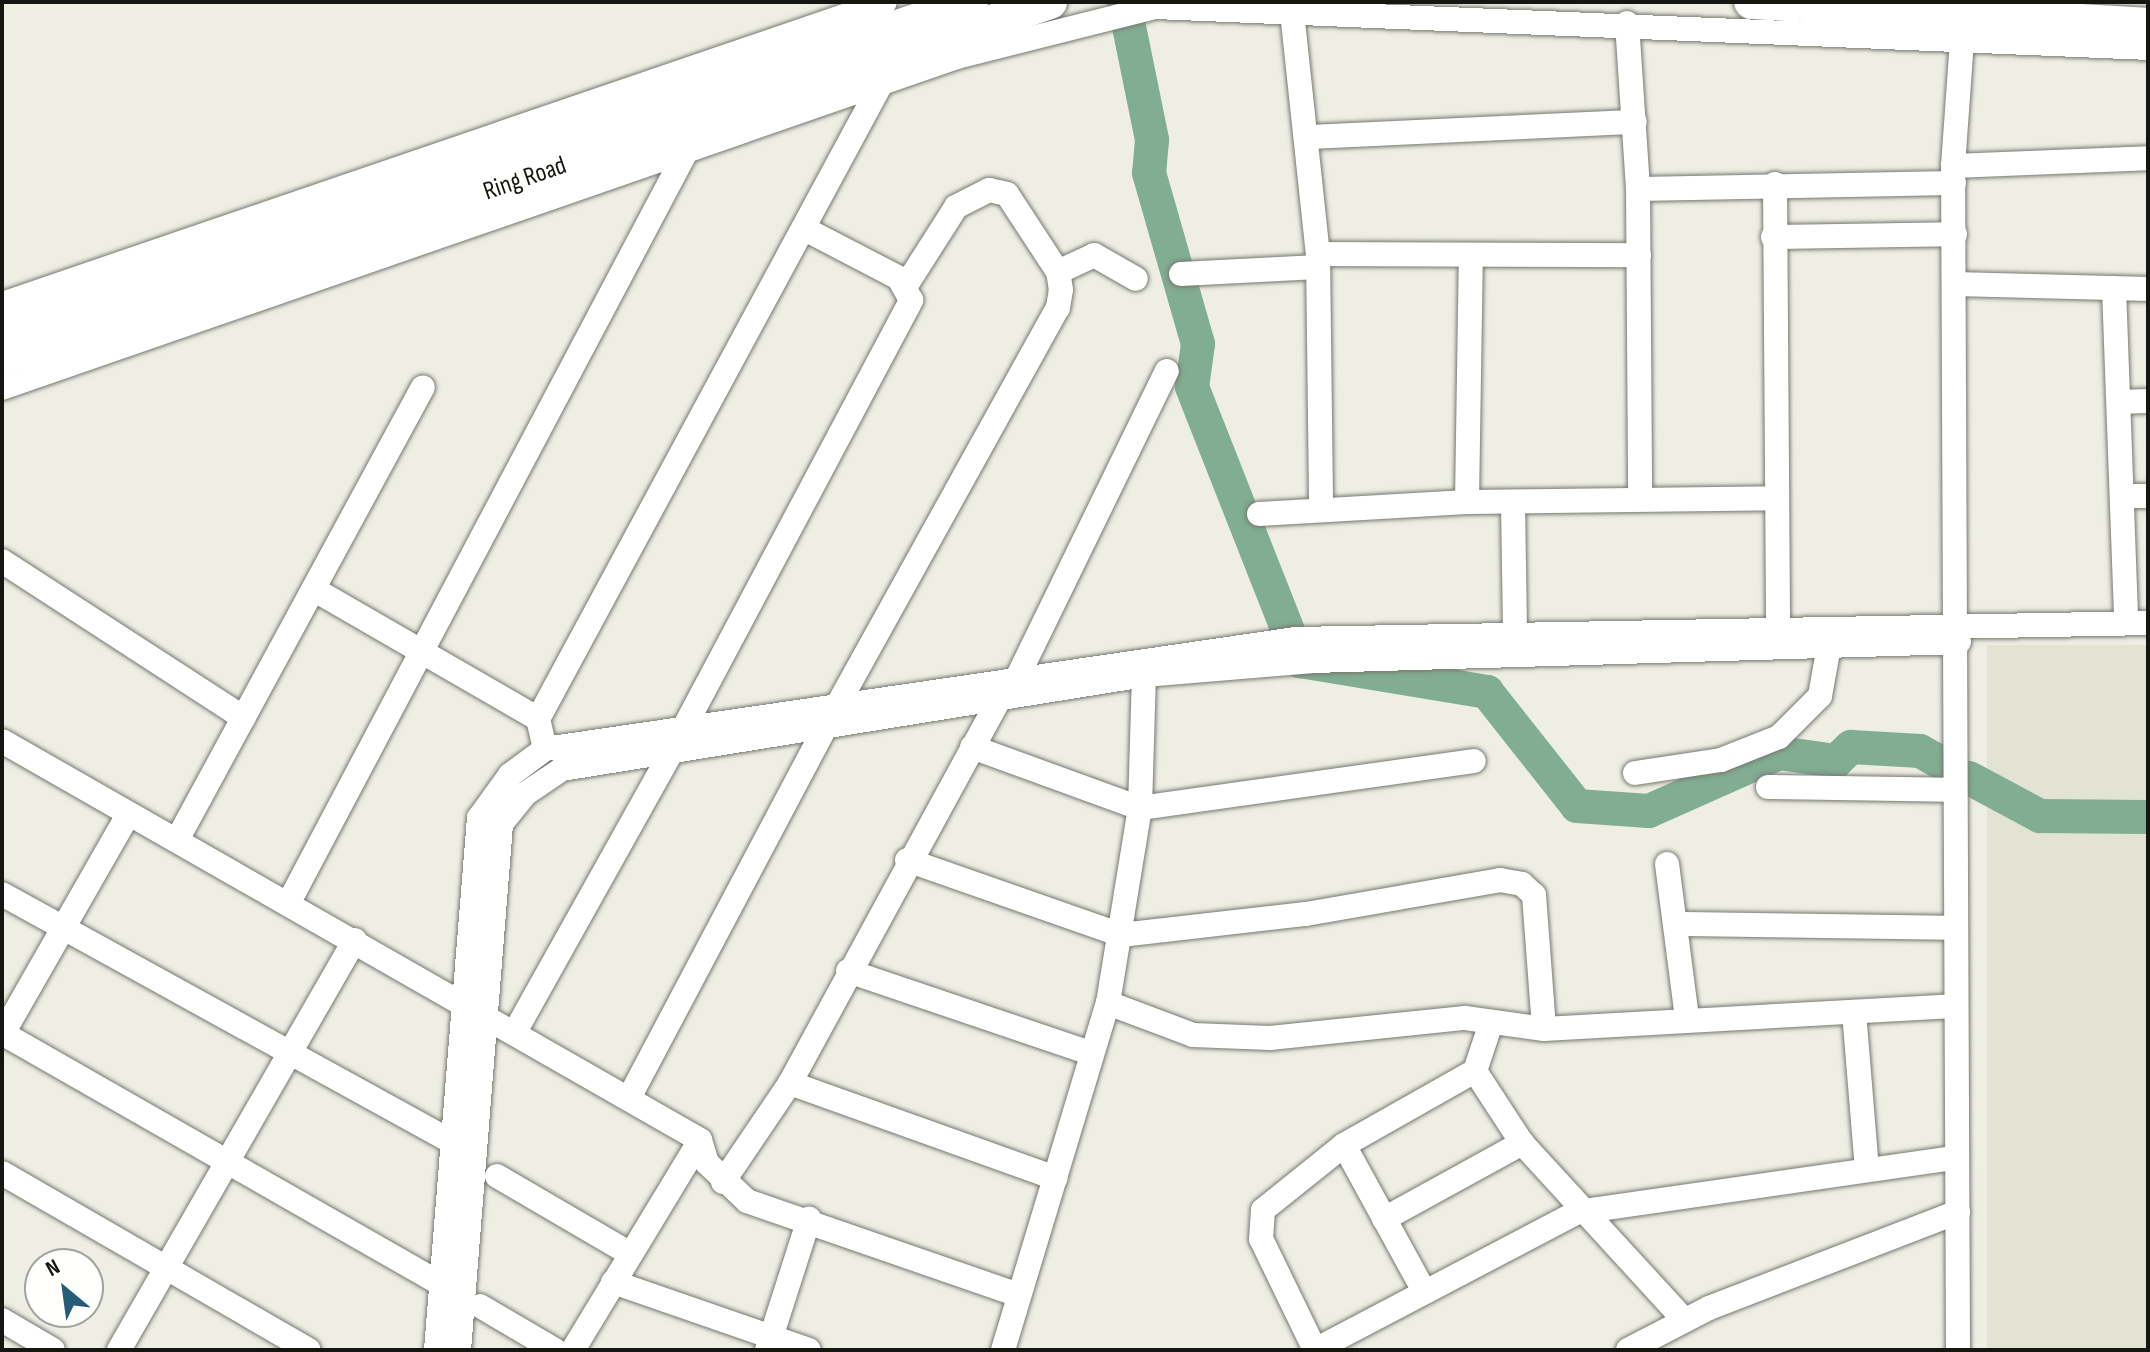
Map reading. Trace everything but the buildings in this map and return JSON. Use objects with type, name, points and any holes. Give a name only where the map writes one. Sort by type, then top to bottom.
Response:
[{"type":"highway","name":"Ring Road","points":[[2,330],[971,2]]},
{"type":"highway","points":[[1751,2],[1963,19],[2148,25]]},
{"type":"highway","name":"Ring Road","points":[[2,358],[1062,12]]},
{"type":"street","points":[[2,304],[885,2]]},
{"type":"street","points":[[2,388],[882,82],[1062,12],[1155,7],[1627,23],[1963,19],[2148,48]]},
{"type":"street","points":[[1292,12],[1311,137],[1318,260],[1321,508]]},
{"type":"street","points":[[1958,1350],[1953,790],[1960,633],[1954,175],[1963,19]]},
{"type":"street","points":[[1627,23],[1638,189],[1640,498]]},
{"type":"street","points":[[545,749],[538,719],[882,82]]},
{"type":"street","points":[[1311,137],[1635,122]]},
{"type":"street","points":[[289,902],[428,651],[687,150]]},
{"type":"street","points":[[1638,189],[1954,175],[2148,158]]},
{"type":"street","points":[[1775,184],[1778,628]]},
{"type":"street","points":[[686,724],[911,300],[907,284],[956,207],[989,190],[1007,194],[1058,272],[1058,308],[837,706]]},
{"type":"street","points":[[805,229],[907,284]]},
{"type":"street","points":[[1773,237],[1955,234]]},
{"type":"street","points":[[1058,272],[1094,255],[1136,279]]},
{"type":"street","points":[[1181,274],[1318,260],[1639,255]]},
{"type":"street","points":[[1467,502],[1471,257]]},
{"type":"street","points":[[1957,284],[2148,289]]},
{"type":"street","points":[[459,1350],[479,818],[510,775],[545,749],[686,724],[1144,675],[1283,648],[1313,661],[1829,646],[1960,633],[2137,623],[2123,496],[2114,288]]},
{"type":"street","points":[[723,1182],[790,1083],[907,860],[972,747],[1013,691],[1167,371]]},
{"type":"street","points":[[177,840],[423,387]]},
{"type":"street","points":[[2119,402],[2148,401]]},
{"type":"street","points":[[2123,496],[2148,496]]},
{"type":"street","points":[[1259,514],[1321,508],[1467,502],[1775,498]]},
{"type":"street","points":[[1513,503],[1515,633]]},
{"type":"street","points":[[2,561],[244,718]]},
{"type":"street","points":[[315,590],[428,651],[538,719]]},
{"type":"street","points":[[436,1350],[452,1142],[501,824],[525,794],[562,769],[673,749],[824,730],[1013,691],[1283,648],[1515,633],[1778,628],[1960,633]]},
{"type":"street","points":[[1635,773],[1721,760],[1779,737],[1820,696],[1829,646]]},
{"type":"street","points":[[1003,1350],[1090,1053],[1108,1003],[1140,808],[1144,675]]},
{"type":"street","points":[[629,1098],[824,730]]},
{"type":"street","points":[[2,741],[128,815],[289,902],[700,1140],[723,1182],[747,1201],[809,1219],[1019,1295]]},
{"type":"street","points":[[972,747],[1140,808],[1474,761]]},
{"type":"street","points":[[515,1032],[673,749]]},
{"type":"street","points":[[1768,787],[1953,790]]},
{"type":"street","points":[[128,815],[2,1034],[441,1284]]},
{"type":"street","points":[[907,860],[1121,935],[1306,914],[1500,880],[1522,884],[1534,895],[1544,1029]]},
{"type":"street","points":[[1667,864],[1679,924],[1687,1018]]},
{"type":"street","points":[[2,894],[284,1054],[452,1142]]},
{"type":"street","points":[[1679,924],[1953,928]]},
{"type":"street","points":[[119,1350],[160,1270],[226,1163],[284,1054],[355,940]]},
{"type":"street","points":[[848,971],[1090,1053]]},
{"type":"street","points":[[1108,1003],[1193,1035],[1270,1038],[1465,1018],[1490,1026],[1544,1029],[1687,1018],[1953,1006]]},
{"type":"street","points":[[1854,1012],[1867,1169]]},
{"type":"street","points":[[1490,1026],[1475,1071],[1344,1145],[1263,1210],[1258,1226],[1315,1350],[1578,1212],[1954,1158]]},
{"type":"street","points":[[1475,1071],[1522,1143],[1578,1212],[1684,1320]]},
{"type":"street","points":[[790,1083],[1055,1178]]},
{"type":"street","points":[[573,1350],[700,1140]]},
{"type":"street","points":[[1384,1219],[1522,1143]]},
{"type":"street","points":[[1344,1145],[1424,1291]]},
{"type":"street","points":[[2,1173],[160,1270],[308,1350]]},
{"type":"street","points":[[497,1176],[629,1253]]},
{"type":"street","points":[[1628,1350],[1684,1320],[1958,1212]]},
{"type":"street","points":[[769,1343],[809,1219]]},
{"type":"street","points":[[613,1282],[769,1343],[809,1350]]},
{"type":"street","points":[[480,1306],[555,1350]]},
{"type":"street","points":[[2,1320],[53,1350]]},
{"type":"shaded area","points":[[1987,645],[2148,645],[2148,1350],[1987,1350]]},
{"type":"waterway","points":[[1124,2],[1152,140],[1149,173],[1198,344],[1192,387],[1300,661],[1487,692],[1577,806],[1649,811],[1779,753],[1836,761],[1851,747],[1920,751],[1943,764]]},
{"type":"waterway","points":[[1969,778],[2040,816],[2148,817]]}]
